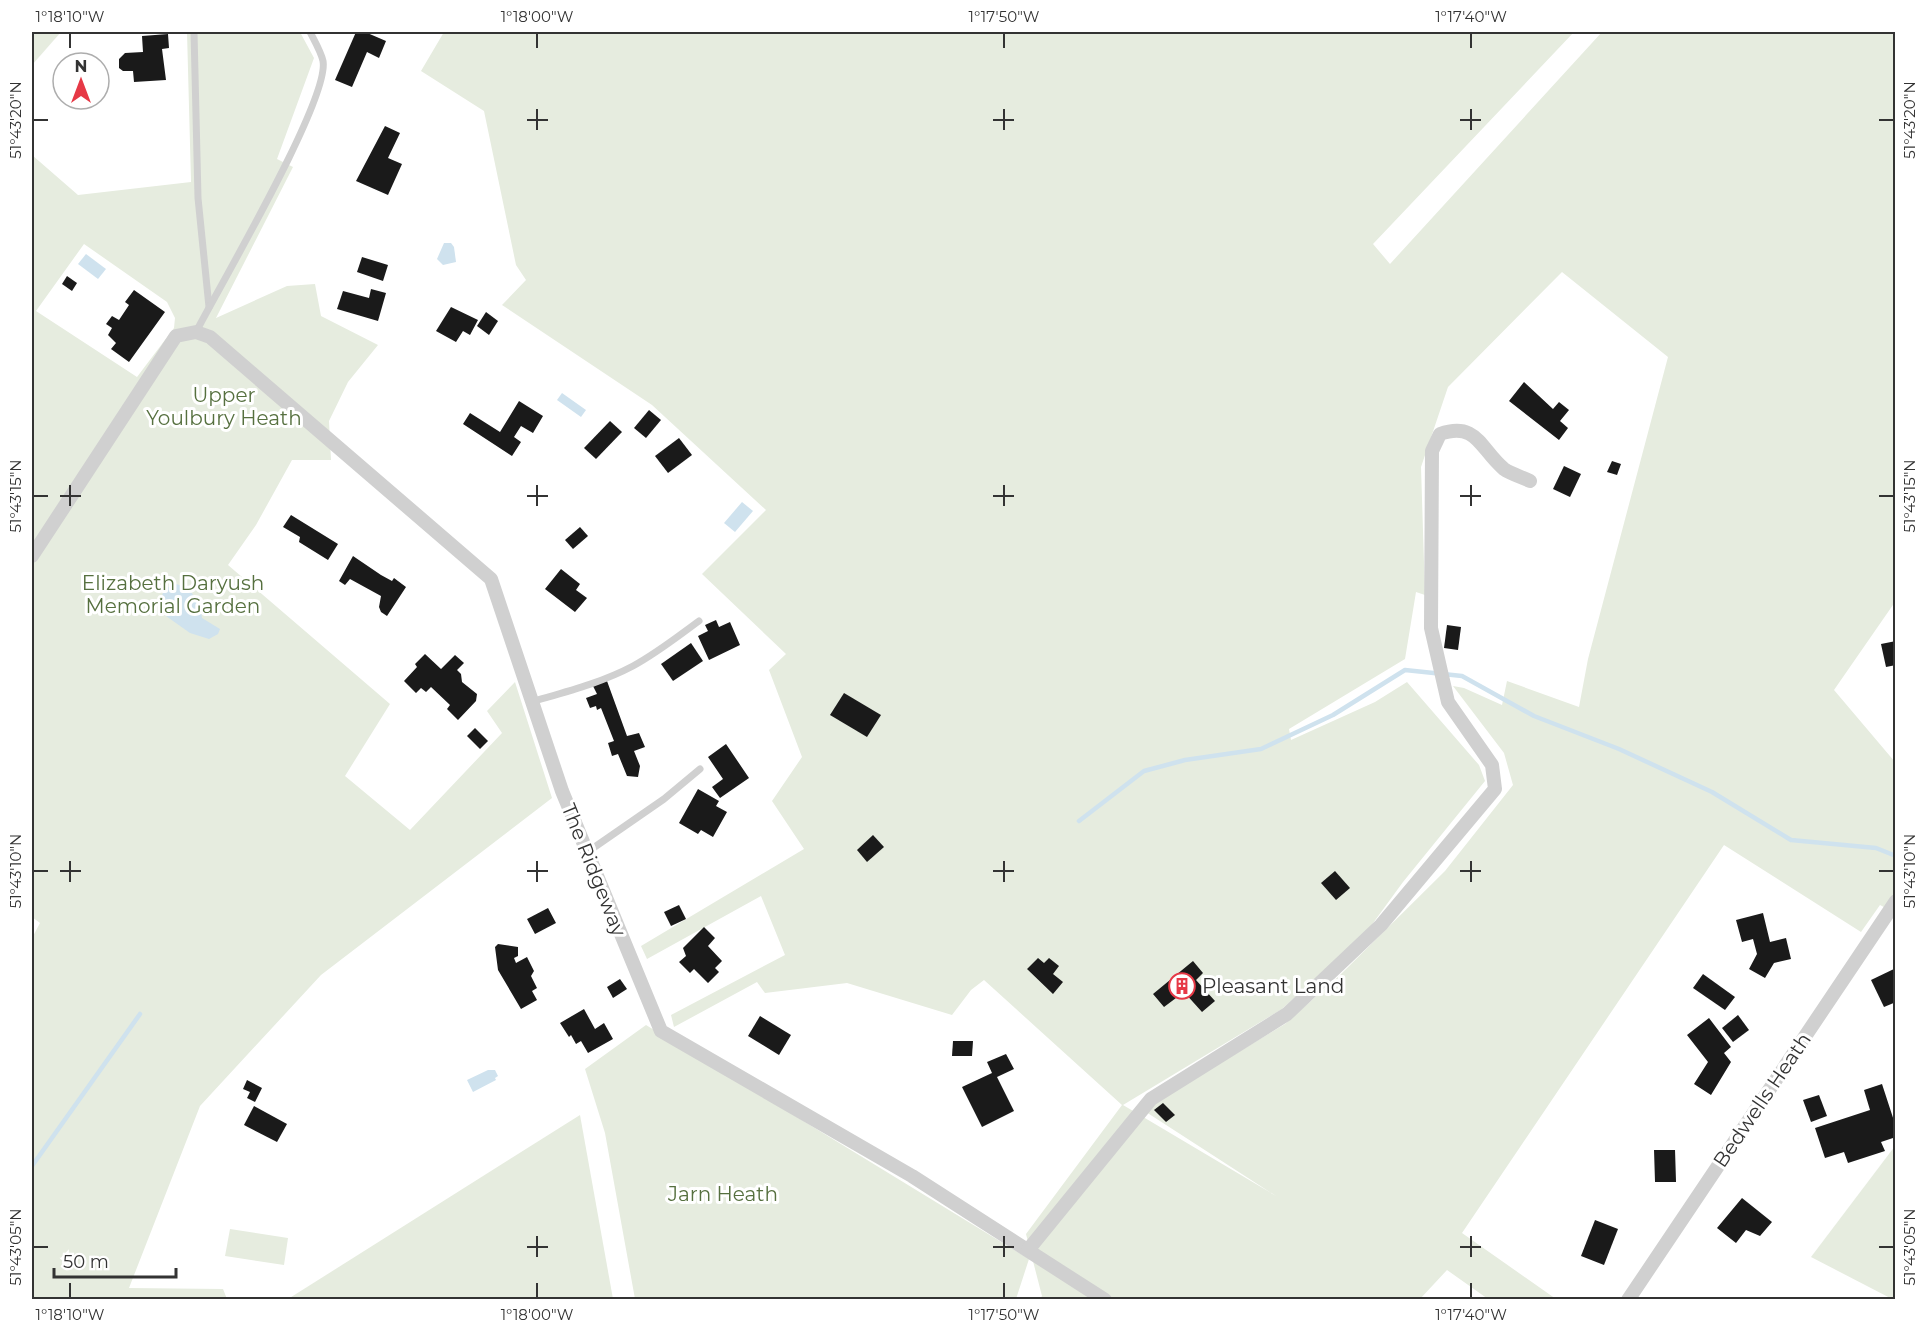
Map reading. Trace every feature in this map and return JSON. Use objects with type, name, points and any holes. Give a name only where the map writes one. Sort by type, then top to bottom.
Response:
[{"type":"street","points":[[32,556],[176,336],[196,332]]},
{"type":"street","name":"The Ridgeway","points":[[196,332],[210,337],[491,579],[531,702],[586,853],[661,1031],[912,1176],[1105,1299]]},
{"type":"street","points":[[1028,1250],[1150,1099],[1287,1014],[1382,925],[1495,789],[1492,765],[1448,702],[1431,628],[1432,451],[1440,435],[1456,429],[1472,434],[1505,470],[1530,481]]},
{"type":"street","name":"Bedwells Heath","points":[[1628,1299],[1896,901]]},
{"type":"lane","points":[[194,32],[198,198],[209,307]]},
{"type":"lane","points":[[196,332],[292,149],[318,88],[323,61],[310,32]]},
{"type":"lane","points":[[531,702],[571,690],[631,667],[658,652],[699,621]]},
{"type":"lane","points":[[586,853],[664,799],[700,769]]},
{"type":"green space","points":[[32,32],[61,32],[32,65]]},
{"type":"green space","points":[[187,32],[300,32],[314,58],[277,159],[293,167],[216,318],[287,286],[315,284],[321,316],[378,345],[348,382],[329,421],[331,460],[292,460],[256,525],[228,565],[390,704],[345,776],[410,830],[502,733],[487,711],[515,682],[552,798],[321,975],[200,1106],[129,1288],[223,1289],[227,1299],[32,1299],[32,938],[40,923],[32,917],[32,155],[78,195],[191,182]],"holes":[[[84,244],[167,302],[175,318],[174,328],[137,377],[36,311]]]},
{"type":"green space","points":[[444,32],[1574,32],[1373,244],[1390,264],[1602,32],[1895,32],[1895,602],[1834,690],[1895,762],[1895,913],[1880,905],[1861,932],[1724,845],[1462,1233],[1556,1299],[1488,1299],[1447,1270],[1420,1299],[1040,1299],[1042,1296],[1026,1234],[1122,1105],[984,980],[971,990],[952,1015],[847,983],[765,993],[757,982],[674,1027],[671,1015],[785,955],[761,896],[647,959],[641,946],[804,849],[772,801],[802,757],[769,670],[786,654],[702,574],[766,510],[652,405],[502,305],[526,280],[516,265],[484,111],[421,71]],"holes":[[[1562,272],[1668,357],[1588,659],[1579,707],[1507,681],[1502,705],[1464,688],[1453,686],[1504,753],[1513,785],[1445,871],[1339,976],[1285,1024],[1156,1102],[1146,1112],[1276,1196],[1123,1105],[1282,1009],[1368,930],[1403,882],[1485,781],[1479,765],[1407,682],[1375,702],[1291,740],[1289,729],[1405,659],[1416,592],[1425,595],[1421,467],[1448,387]]]},
{"type":"green space","name":"Jarn Heath","points":[[646,1025],[1029,1259],[1016,1299],[635,1299],[605,1133],[585,1069]]},
{"type":"green space","points":[[580,1115],[613,1299],[288,1299]]},
{"type":"green space","points":[[1895,1146],[1896,1299],[1894,1300],[1811,1257]]},
{"type":"green space","points":[[230,1229],[288,1238],[284,1265],[225,1256]]},
{"type":"water","points":[[444,243],[451,243],[454,247],[456,262],[443,265],[437,259]]},
{"type":"water","points":[[86,254],[106,269],[98,279],[78,264]]},
{"type":"water","points":[[562,393],[586,410],[581,417],[557,400]]},
{"type":"water","points":[[742,502],[753,511],[735,532],[724,523]]},
{"type":"water","points":[[176,584],[191,592],[200,606],[202,618],[220,629],[218,634],[209,639],[190,633],[166,616],[162,595],[166,588]]},
{"type":"water","points":[[488,1070],[495,1070],[498,1076],[496,1080],[473,1092],[467,1080]]},
{"type":"building","points":[[356,32],[365,32],[386,41],[379,58],[367,52],[352,87],[335,80]]},
{"type":"building","points":[[168,34],[169,48],[162,49],[166,80],[134,82],[133,71],[123,71],[119,68],[119,59],[125,53],[143,52],[142,36]]},
{"type":"building","points":[[385,126],[400,133],[388,158],[402,164],[388,195],[356,181]]},
{"type":"building","points":[[362,257],[388,265],[383,281],[357,272]]},
{"type":"building","points":[[67,276],[77,283],[72,291],[62,284]]},
{"type":"building","points":[[371,289],[386,293],[378,321],[337,309],[343,291],[369,298]]},
{"type":"building","points":[[134,290],[165,312],[129,362],[111,349],[116,343],[108,335],[112,328],[106,324],[112,316],[119,320],[129,305],[125,302]]},
{"type":"building","points":[[451,307],[478,320],[470,335],[463,331],[456,342],[436,331]]},
{"type":"building","points":[[486,312],[498,321],[489,335],[477,326]]},
{"type":"building","points":[[1524,382],[1553,409],[1559,402],[1569,410],[1560,421],[1568,428],[1559,440],[1509,401]]},
{"type":"building","points":[[519,401],[543,416],[533,433],[521,426],[514,437],[521,442],[512,456],[463,424],[470,413],[500,432]]},
{"type":"building","points":[[649,410],[661,420],[646,438],[634,428]]},
{"type":"building","points":[[610,421],[622,432],[596,459],[584,448]]},
{"type":"building","points":[[679,438],[692,455],[668,473],[655,456]]},
{"type":"building","points":[[1612,461],[1621,464],[1617,475],[1607,472]]},
{"type":"building","points":[[1564,466],[1581,474],[1570,497],[1553,489]]},
{"type":"building","points":[[291,515],[338,544],[328,560],[299,542],[300,537],[283,527]]},
{"type":"building","points":[[580,527],[588,536],[573,549],[565,540]]},
{"type":"building","points":[[353,556],[381,575],[392,581],[394,578],[406,587],[387,616],[381,612],[379,607],[381,596],[350,579],[345,585],[339,581]]},
{"type":"building","points":[[561,569],[580,584],[576,590],[587,598],[575,612],[545,589]]},
{"type":"building","points":[[716,620],[719,627],[730,622],[740,645],[709,660],[698,636],[708,631],[705,625]]},
{"type":"building","points":[[1447,625],[1461,627],[1458,650],[1444,648]]},
{"type":"building","points":[[1896,641],[1896,665],[1886,667],[1881,644]]},
{"type":"building","points":[[691,643],[703,661],[673,681],[661,664]]},
{"type":"building","points":[[425,654],[441,669],[455,655],[464,663],[457,670],[461,674],[462,682],[477,694],[476,701],[458,720],[447,709],[450,705],[431,687],[426,692],[421,688],[416,693],[404,681]]},
{"type":"building","points":[[607,681],[627,736],[639,733],[645,747],[634,751],[640,766],[638,777],[627,776],[618,754],[612,756],[608,743],[614,741],[601,708],[597,710],[596,706],[590,708],[586,698],[597,694],[593,686]]},
{"type":"building","points":[[844,693],[881,715],[867,737],[830,715]]},
{"type":"building","points":[[475,728],[488,741],[480,749],[467,736]]},
{"type":"building","points":[[726,744],[749,778],[720,798],[712,787],[723,779],[708,757]]},
{"type":"building","points":[[698,789],[719,801],[716,806],[727,812],[713,837],[701,830],[698,834],[679,823]]},
{"type":"building","points":[[873,835],[884,847],[867,862],[857,850]]},
{"type":"building","points":[[1335,871],[1350,888],[1336,900],[1321,883]]},
{"type":"building","points":[[679,905],[686,919],[671,926],[664,912]]},
{"type":"building","points":[[548,908],[556,923],[535,934],[527,919]]},
{"type":"building","points":[[1763,913],[1770,942],[1786,938],[1791,959],[1774,963],[1765,978],[1749,969],[1757,954],[1753,939],[1742,942],[1736,920]]},
{"type":"building","points":[[704,927],[715,938],[708,946],[722,961],[715,968],[719,972],[708,983],[694,969],[690,973],[679,962],[686,956],[683,948]]},
{"type":"building","points":[[498,944],[518,947],[518,956],[514,958],[516,963],[527,957],[534,971],[531,976],[537,988],[532,991],[537,1000],[521,1009],[498,970],[495,947]]},
{"type":"building","points":[[1038,958],[1044,963],[1049,958],[1059,966],[1053,974],[1063,982],[1053,994],[1027,969]]},
{"type":"building","name":"Pleasant Land","points":[[1193,961],[1203,973],[1196,980],[1215,1001],[1202,1012],[1184,992],[1164,1007],[1153,994]]},
{"type":"building","points":[[1896,968],[1896,1002],[1884,1007],[1871,980]]},
{"type":"building","points":[[1703,974],[1735,997],[1725,1010],[1693,988]]},
{"type":"building","points":[[620,979],[627,989],[613,998],[607,987]]},
{"type":"building","points":[[584,1009],[595,1029],[604,1023],[613,1039],[588,1053],[581,1041],[576,1044],[560,1023]]},
{"type":"building","points":[[1738,1015],[1749,1030],[1733,1042],[1722,1028]]},
{"type":"building","points":[[760,1016],[791,1035],[779,1055],[748,1036]]},
{"type":"building","points":[[1709,1018],[1731,1047],[1724,1053],[1731,1062],[1711,1095],[1694,1084],[1708,1062],[1687,1035]]},
{"type":"building","points":[[953,1041],[973,1041],[972,1056],[952,1056]]},
{"type":"building","points":[[1006,1054],[1014,1069],[997,1077],[1014,1111],[982,1127],[962,1087],[992,1073],[987,1062]]},
{"type":"building","points":[[247,1080],[262,1088],[255,1102],[247,1098],[250,1092],[243,1089]]},
{"type":"building","points":[[1882,1084],[1896,1127],[1896,1137],[1881,1142],[1885,1151],[1848,1163],[1844,1152],[1825,1158],[1815,1128],[1870,1110],[1864,1090]]},
{"type":"building","points":[[1819,1095],[1827,1116],[1811,1122],[1803,1100]]},
{"type":"building","points":[[1163,1103],[1175,1115],[1166,1122],[1154,1110]]},
{"type":"building","points":[[254,1106],[287,1124],[277,1142],[244,1125]]},
{"type":"building","points":[[1654,1150],[1675,1150],[1676,1182],[1655,1182]]},
{"type":"building","points":[[1742,1198],[1772,1222],[1760,1236],[1746,1230],[1736,1243],[1717,1228]]},
{"type":"building","points":[[1595,1220],[1618,1229],[1604,1265],[1581,1256]]},
{"type":"waterway","points":[[1079,821],[1144,771],[1185,760],[1261,749],[1333,715],[1405,670],[1462,676],[1534,716],[1619,749],[1712,792],[1791,840],[1876,848],[1896,856]]},
{"type":"waterway","points":[[32,1166],[140,1014]]},
{"type":"place","name":"Pleasant Land","points":[[1182,986]]},
{"type":"park label","name":"Upper Youlbury Heath","points":[[224,406]]},
{"type":"park label","name":"Elizabeth Daryush Memorial Garden","points":[[173,594]]}]
